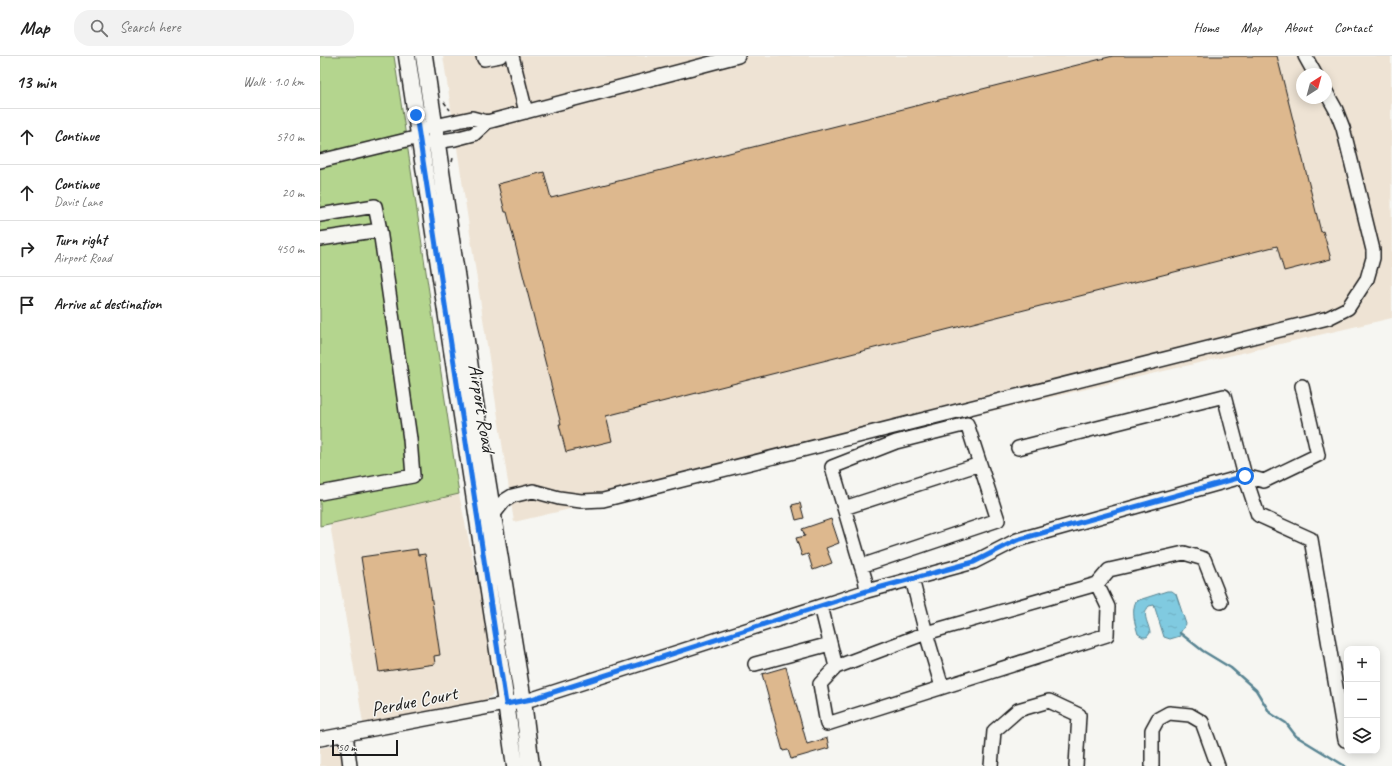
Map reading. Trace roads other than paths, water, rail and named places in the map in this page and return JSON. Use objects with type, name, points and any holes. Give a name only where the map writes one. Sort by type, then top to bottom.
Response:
[{"type":"main road","name":"Airport Road","points":[[407,56],[419,137],[531,766]]},
{"type":"main road","name":"Airport Road","points":[[424,56],[493,514],[519,701],[515,766]]},
{"type":"street","points":[[483,56],[484,59],[500,56]]},
{"type":"street","points":[[512,56],[526,112]]},
{"type":"street","points":[[320,161],[436,134],[455,139],[474,134],[487,122],[738,56]]},
{"type":"street","points":[[1305,56],[1312,68]]},
{"type":"street","points":[[493,514],[504,501],[512,496],[534,491],[559,498],[581,501],[603,500],[1328,318],[1348,308],[1367,279],[1373,250],[1343,128],[1332,103]]},
{"type":"street","points":[[320,215],[375,206],[380,230],[410,438],[413,476],[320,493]]},
{"type":"street","points":[[320,239],[380,230]]},
{"type":"street","points":[[1245,476],[1264,481],[1318,455],[1302,386]]},
{"type":"street","points":[[1018,448],[1224,396],[1245,476],[1258,515],[1311,539],[1344,734]]},
{"type":"street","points":[[861,566],[998,520],[967,424],[896,442],[832,467],[867,591]]},
{"type":"street","points":[[844,508],[980,464]]},
{"type":"street","name":"Perdue Court","points":[[320,739],[519,701],[867,591],[974,562],[1017,540],[1245,476]]},
{"type":"street","points":[[1097,584],[1108,607],[1108,635],[827,724],[820,684],[836,667],[926,633],[1097,584],[1109,570],[1184,553],[1204,559],[1221,602]]},
{"type":"street","points":[[912,579],[942,687]]},
{"type":"street","points":[[821,606],[836,667]]},
{"type":"street","points":[[755,664],[830,644]]},
{"type":"street","points":[[991,766],[994,731],[1018,710],[1049,701],[1079,715],[1076,766]]},
{"type":"street","points":[[1152,766],[1152,730],[1158,719],[1169,713],[1190,715],[1202,722],[1218,766]]},
{"type":"street","points":[[346,734],[350,766]]},
{"type":"water","points":[[1167,591],[1172,591],[1176,594],[1186,624],[1180,633],[1180,636],[1170,639],[1164,637],[1154,605],[1149,606],[1146,613],[1150,633],[1147,637],[1143,637],[1138,634],[1135,622],[1134,609],[1136,601]]},
{"type":"waterway","points":[[1180,633],[1203,651],[1231,668],[1256,690],[1270,713],[1286,723],[1296,736],[1345,766]]}]
